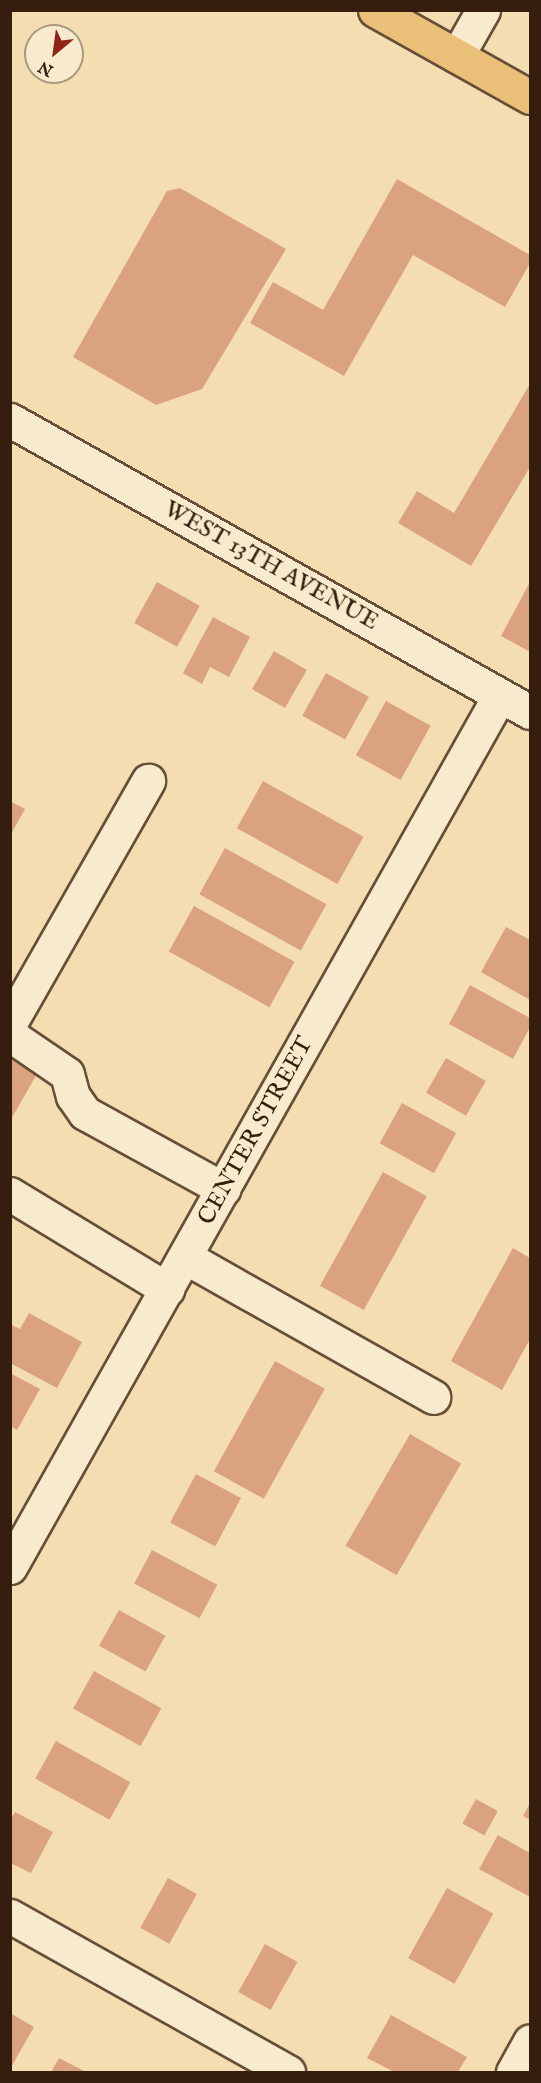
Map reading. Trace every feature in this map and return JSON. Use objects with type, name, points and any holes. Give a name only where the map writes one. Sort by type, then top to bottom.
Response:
[{"type":"main road","points":[[375,10],[531,97]]},
{"type":"street","points":[[457,56],[483,10]]},
{"type":"street","name":"WEST 13TH AVENUE","points":[[10,420],[531,712]]},
{"type":"street","name":"CENTER STREET","points":[[10,1568],[500,695]]},
{"type":"street","points":[[10,1023],[148,781]]},
{"type":"street","points":[[10,1035],[67,1074],[73,1096],[85,1113],[223,1190]]},
{"type":"street","points":[[10,1194],[167,1289]]},
{"type":"street","points":[[185,1257],[433,1397]]},
{"type":"street","points":[[10,1916],[252,2064],[288,2073]]},
{"type":"street","points":[[513,2073],[531,2041]]},
{"type":"building","points":[[397,179],[530,255],[530,263],[505,307],[413,255],[344,376],[250,323],[273,282],[323,310]]},
{"type":"building","points":[[180,188],[286,249],[202,389],[156,405],[73,357],[167,191]]},
{"type":"building","points":[[530,384],[530,467],[471,566],[398,523],[417,491],[454,513]]},
{"type":"building","points":[[157,582],[200,606],[177,647],[134,623]]},
{"type":"building","points":[[530,582],[530,652],[501,636]]},
{"type":"building","points":[[213,617],[250,637],[229,677],[210,667],[202,684],[183,673]]},
{"type":"building","points":[[274,651],[307,670],[285,708],[252,689]]},
{"type":"building","points":[[326,673],[369,697],[345,740],[302,716]]},
{"type":"building","points":[[386,701],[431,726],[401,780],[356,755]]},
{"type":"building","points":[[263,781],[364,837],[337,884],[237,828]]},
{"type":"building","points":[[10,801],[25,809],[10,836]]},
{"type":"building","points":[[225,848],[326,904],[301,951],[199,894]]},
{"type":"building","points":[[194,906],[295,962],[269,1007],[169,951]]},
{"type":"building","points":[[506,927],[530,940],[530,1000],[481,972]]},
{"type":"building","points":[[470,985],[530,1018],[530,1027],[513,1059],[449,1024]]},
{"type":"building","points":[[10,1056],[38,1072],[10,1121]]},
{"type":"building","points":[[446,1058],[486,1081],[466,1116],[426,1093]]},
{"type":"building","points":[[402,1103],[456,1133],[434,1173],[380,1143]]},
{"type":"building","points":[[383,1172],[427,1196],[364,1310],[320,1286]]},
{"type":"building","points":[[513,1248],[530,1258],[530,1339],[502,1390],[451,1361]]},
{"type":"building","points":[[29,1313],[82,1342],[57,1388],[10,1363],[10,1324],[20,1329]]},
{"type":"building","points":[[275,1361],[325,1389],[264,1499],[214,1471]]},
{"type":"building","points":[[10,1373],[40,1389],[17,1430],[10,1426]]},
{"type":"building","points":[[410,1434],[461,1464],[397,1575],[345,1546]]},
{"type":"building","points":[[196,1474],[241,1498],[215,1547],[170,1523]]},
{"type":"building","points":[[152,1550],[217,1585],[199,1618],[134,1584]]},
{"type":"building","points":[[119,1610],[165,1636],[145,1672],[99,1646]]},
{"type":"building","points":[[94,1671],[161,1708],[140,1746],[73,1709]]},
{"type":"building","points":[[56,1741],[130,1782],[109,1820],[35,1779]]},
{"type":"building","points":[[476,1799],[498,1811],[484,1836],[462,1823]]},
{"type":"building","points":[[530,1803],[530,1820],[523,1816]]},
{"type":"building","points":[[15,1812],[53,1832],[31,1873],[10,1863],[10,1820]]},
{"type":"building","points":[[498,1835],[530,1853],[530,1897],[479,1869]]},
{"type":"building","points":[[168,1878],[197,1894],[169,1944],[140,1928]]},
{"type":"building","points":[[447,1888],[493,1914],[455,1984],[408,1958]]},
{"type":"building","points":[[265,1944],[297,1962],[271,2010],[238,1992]]},
{"type":"building","points":[[10,2013],[34,2027],[10,2069]]},
{"type":"building","points":[[391,2015],[467,2057],[458,2072],[394,2072],[367,2058]]},
{"type":"building","points":[[59,2058],[86,2072],[51,2072]]}]
